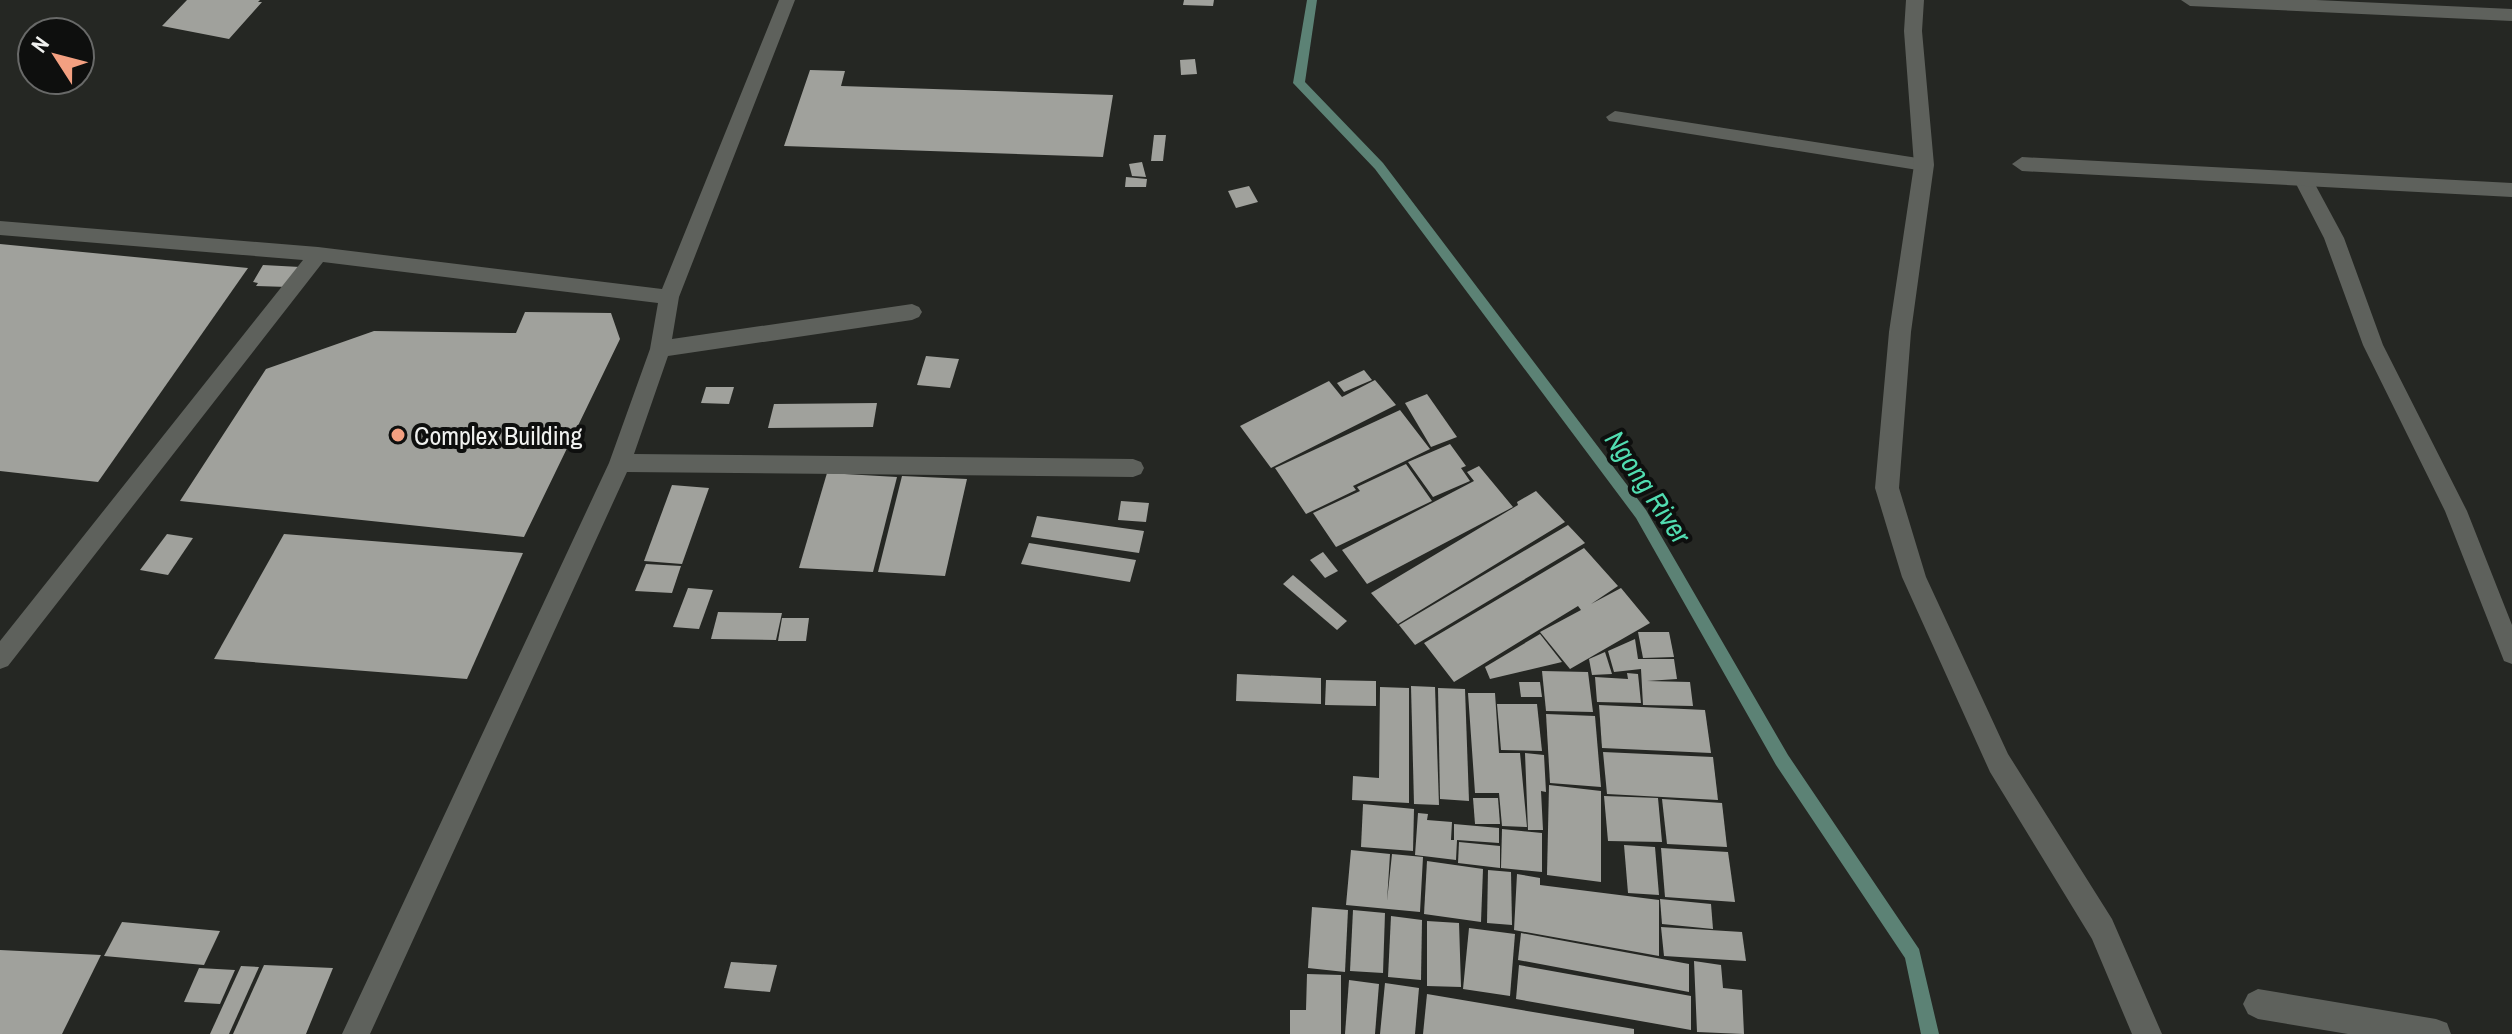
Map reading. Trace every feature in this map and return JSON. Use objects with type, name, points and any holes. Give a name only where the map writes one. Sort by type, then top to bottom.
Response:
[{"type":"street","points":[[1915,0],[1913,31],[1924,165],[1900,332],[1887,488],[1914,577],[1999,763],[2102,929],[2147,1034]]},
{"type":"street","points":[[2190,0],[2512,15]]},
{"type":"street","points":[[2022,164],[2512,190]]},
{"type":"street","points":[[2258,1004],[2436,1034]]},
{"type":"lane","points":[[356,1034],[620,463],[660,349],[669,297],[787,0]]},
{"type":"lane","points":[[1615,117],[1924,165]]},
{"type":"lane","points":[[2303,180],[2334,238],[2373,345],[2456,511],[2512,654]]},
{"type":"lane","points":[[0,228],[318,254],[669,297]]},
{"type":"lane","points":[[0,659],[318,254]]},
{"type":"lane","points":[[660,349],[912,312]]},
{"type":"lane","points":[[620,463],[1133,468]]},
{"type":"building","points":[[187,0],[262,2],[229,39],[162,26]]},
{"type":"building","points":[[1184,0],[1214,0],[1213,6],[1183,5]]},
{"type":"building","points":[[1195,59],[1197,74],[1181,75],[1180,60]]},
{"type":"building","points":[[810,70],[845,71],[841,86],[1113,95],[1103,157],[784,146]]},
{"type":"building","points":[[1154,135],[1166,135],[1163,161],[1151,161]]},
{"type":"building","points":[[1142,162],[1146,177],[1132,176],[1129,164]]},
{"type":"building","points":[[1126,177],[1147,179],[1146,187],[1125,187]]},
{"type":"building","points":[[1249,186],[1258,202],[1236,208],[1228,191]]},
{"type":"building","points":[[0,244],[248,268],[98,482],[0,471]]},
{"type":"building","points":[[263,265],[300,267],[288,287],[256,286],[258,283],[253,282]]},
{"type":"building","name":"Complex Building","points":[[525,312],[611,313],[620,339],[524,537],[180,501],[266,369],[374,331],[516,333]]},
{"type":"building","points":[[926,356],[959,359],[950,388],[917,385]]},
{"type":"building","points":[[1364,370],[1372,380],[1344,392],[1337,383]]},
{"type":"building","points":[[1375,380],[1396,405],[1271,468],[1240,426],[1329,381],[1342,397]]},
{"type":"building","points":[[706,387],[734,387],[729,404],[701,403]]},
{"type":"building","points":[[1427,394],[1457,437],[1431,447],[1405,403]]},
{"type":"building","points":[[877,403],[873,427],[768,428],[774,404]]},
{"type":"building","points":[[1400,410],[1430,449],[1353,486],[1356,490],[1306,514],[1275,468]]},
{"type":"building","points":[[1450,444],[1466,466],[1461,468],[1470,481],[1433,497],[1408,462]]},
{"type":"building","points":[[1406,464],[1432,501],[1336,547],[1313,513],[1360,491],[1357,487]]},
{"type":"building","points":[[1479,466],[1513,507],[1367,584],[1342,550],[1474,481],[1467,472]]},
{"type":"building","points":[[827,473],[897,477],[873,572],[799,568]]},
{"type":"building","points":[[902,476],[967,479],[945,576],[878,572]]},
{"type":"building","points":[[672,485],[709,488],[682,564],[644,561]]},
{"type":"building","points":[[1536,491],[1565,522],[1398,624],[1371,593],[1518,505],[1517,502]]},
{"type":"building","points":[[1121,501],[1149,503],[1146,522],[1118,520]]},
{"type":"building","points":[[1037,516],[1144,531],[1139,553],[1031,537]]},
{"type":"building","points":[[1568,525],[1585,543],[1415,645],[1399,625]]},
{"type":"building","points":[[167,534],[193,538],[168,575],[140,570]]},
{"type":"building","points":[[284,534],[523,553],[467,679],[214,659]]},
{"type":"building","points":[[1029,543],[1136,560],[1130,582],[1021,564]]},
{"type":"building","points":[[1584,548],[1618,586],[1591,604],[1621,588],[1650,623],[1570,669],[1540,632],[1581,610],[1578,606],[1454,682],[1424,643]]},
{"type":"building","points":[[1323,552],[1338,571],[1325,578],[1310,560]]},
{"type":"building","points":[[646,564],[681,566],[672,593],[635,591]]},
{"type":"building","points":[[1293,575],[1347,621],[1337,630],[1283,584]]},
{"type":"building","points":[[688,588],[713,590],[699,629],[673,627]]},
{"type":"building","points":[[718,612],[782,613],[776,640],[711,639]]},
{"type":"building","points":[[782,618],[809,618],[806,641],[778,641]]},
{"type":"building","points":[[1638,632],[1669,632],[1674,657],[1643,658]]},
{"type":"building","points":[[1540,634],[1562,662],[1490,679],[1485,667]]},
{"type":"building","points":[[1635,639],[1638,659],[1674,659],[1677,679],[1647,681],[1690,682],[1693,706],[1643,705],[1641,669],[1614,672],[1608,651]]},
{"type":"building","points":[[1605,652],[1612,674],[1592,675],[1589,659]]},
{"type":"building","points":[[1542,671],[1588,672],[1593,712],[1546,711]]},
{"type":"building","points":[[1627,673],[1638,674],[1641,703],[1597,702],[1595,677],[1628,679]]},
{"type":"building","points":[[1237,674],[1321,678],[1321,704],[1236,701]]},
{"type":"building","points":[[1326,680],[1376,681],[1376,706],[1325,705]]},
{"type":"building","points":[[1519,682],[1540,682],[1542,697],[1521,697]]},
{"type":"building","points":[[1411,686],[1435,687],[1439,805],[1414,804]]},
{"type":"building","points":[[1380,687],[1409,688],[1409,803],[1352,800],[1353,776],[1379,778]]},
{"type":"building","points":[[1438,688],[1465,689],[1469,801],[1440,799]]},
{"type":"building","points":[[1468,693],[1495,693],[1499,753],[1520,753],[1527,827],[1502,826],[1499,793],[1475,793]]},
{"type":"building","points":[[1497,704],[1537,704],[1542,751],[1501,750]]},
{"type":"building","points":[[1599,705],[1705,710],[1711,753],[1602,748]]},
{"type":"building","points":[[1546,714],[1595,716],[1601,787],[1550,783]]},
{"type":"building","points":[[1603,752],[1713,757],[1718,800],[1607,794]]},
{"type":"building","points":[[1525,753],[1544,755],[1546,792],[1541,791],[1543,830],[1528,830]]},
{"type":"building","points":[[1549,785],[1601,791],[1601,882],[1547,875]]},
{"type":"building","points":[[1604,796],[1658,798],[1662,842],[1608,841]]},
{"type":"building","points":[[1473,798],[1498,798],[1500,824],[1475,824]]},
{"type":"building","points":[[1662,799],[1722,803],[1727,847],[1667,844]]},
{"type":"building","points":[[1363,804],[1414,809],[1413,851],[1361,847]]},
{"type":"building","points":[[1418,813],[1428,814],[1427,820],[1452,822],[1451,840],[1454,840],[1454,824],[1499,828],[1499,843],[1457,840],[1456,860],[1415,855]]},
{"type":"building","points":[[1502,829],[1542,833],[1542,872],[1501,868]]},
{"type":"building","points":[[1459,842],[1500,846],[1500,868],[1458,863]]},
{"type":"building","points":[[1624,845],[1655,847],[1659,895],[1628,893]]},
{"type":"building","points":[[1661,848],[1728,852],[1735,902],[1665,897]]},
{"type":"building","points":[[1351,850],[1390,854],[1387,901],[1392,854],[1423,857],[1420,912],[1346,905]]},
{"type":"building","points":[[1427,861],[1483,869],[1481,922],[1424,914]]},
{"type":"building","points":[[1488,870],[1511,872],[1512,925],[1487,923]]},
{"type":"building","points":[[1517,874],[1540,878],[1540,885],[1659,900],[1659,956],[1514,930]]},
{"type":"building","points":[[1660,899],[1711,904],[1713,929],[1662,924]]},
{"type":"building","points":[[1312,907],[1348,910],[1345,972],[1308,968]]},
{"type":"building","points":[[1353,910],[1385,913],[1383,973],[1350,971]]},
{"type":"building","points":[[1391,916],[1422,920],[1421,980],[1388,977]]},
{"type":"building","points":[[1427,921],[1459,923],[1461,987],[1427,986]]},
{"type":"building","points":[[122,922],[220,931],[204,965],[104,956]]},
{"type":"building","points":[[1661,927],[1742,932],[1746,961],[1664,956]]},
{"type":"building","points":[[1469,928],[1515,934],[1510,996],[1463,989]]},
{"type":"building","points":[[1521,933],[1689,964],[1689,992],[1518,960]]},
{"type":"building","points":[[0,950],[101,955],[62,1034],[0,1034]]},
{"type":"building","points":[[1694,961],[1721,965],[1723,988],[1742,990],[1744,1034],[1697,1032]]},
{"type":"building","points":[[731,962],[777,965],[770,992],[724,988]]},
{"type":"building","points":[[264,965],[333,968],[306,1034],[233,1034]]},
{"type":"building","points":[[1519,965],[1691,996],[1691,1030],[1516,999]]},
{"type":"building","points":[[241,966],[259,967],[229,1034],[210,1034]]},
{"type":"building","points":[[199,968],[235,970],[220,1004],[184,1002]]},
{"type":"building","points":[[1307,974],[1341,975],[1341,1034],[1290,1034],[1290,1010],[1306,1010]]},
{"type":"building","points":[[1349,980],[1379,984],[1375,1034],[1345,1034]]},
{"type":"building","points":[[1385,983],[1419,988],[1415,1034],[1380,1034]]},
{"type":"building","points":[[1427,994],[1634,1029],[1634,1034],[1423,1034]]},
{"type":"waterway","name":"Ngong River","points":[[1312,0],[1299,83],[1379,166],[1641,514],[1782,760],[1913,955],[1930,1034]]},
{"type":"place","name":"Complex Building","points":[[398,435]]}]
